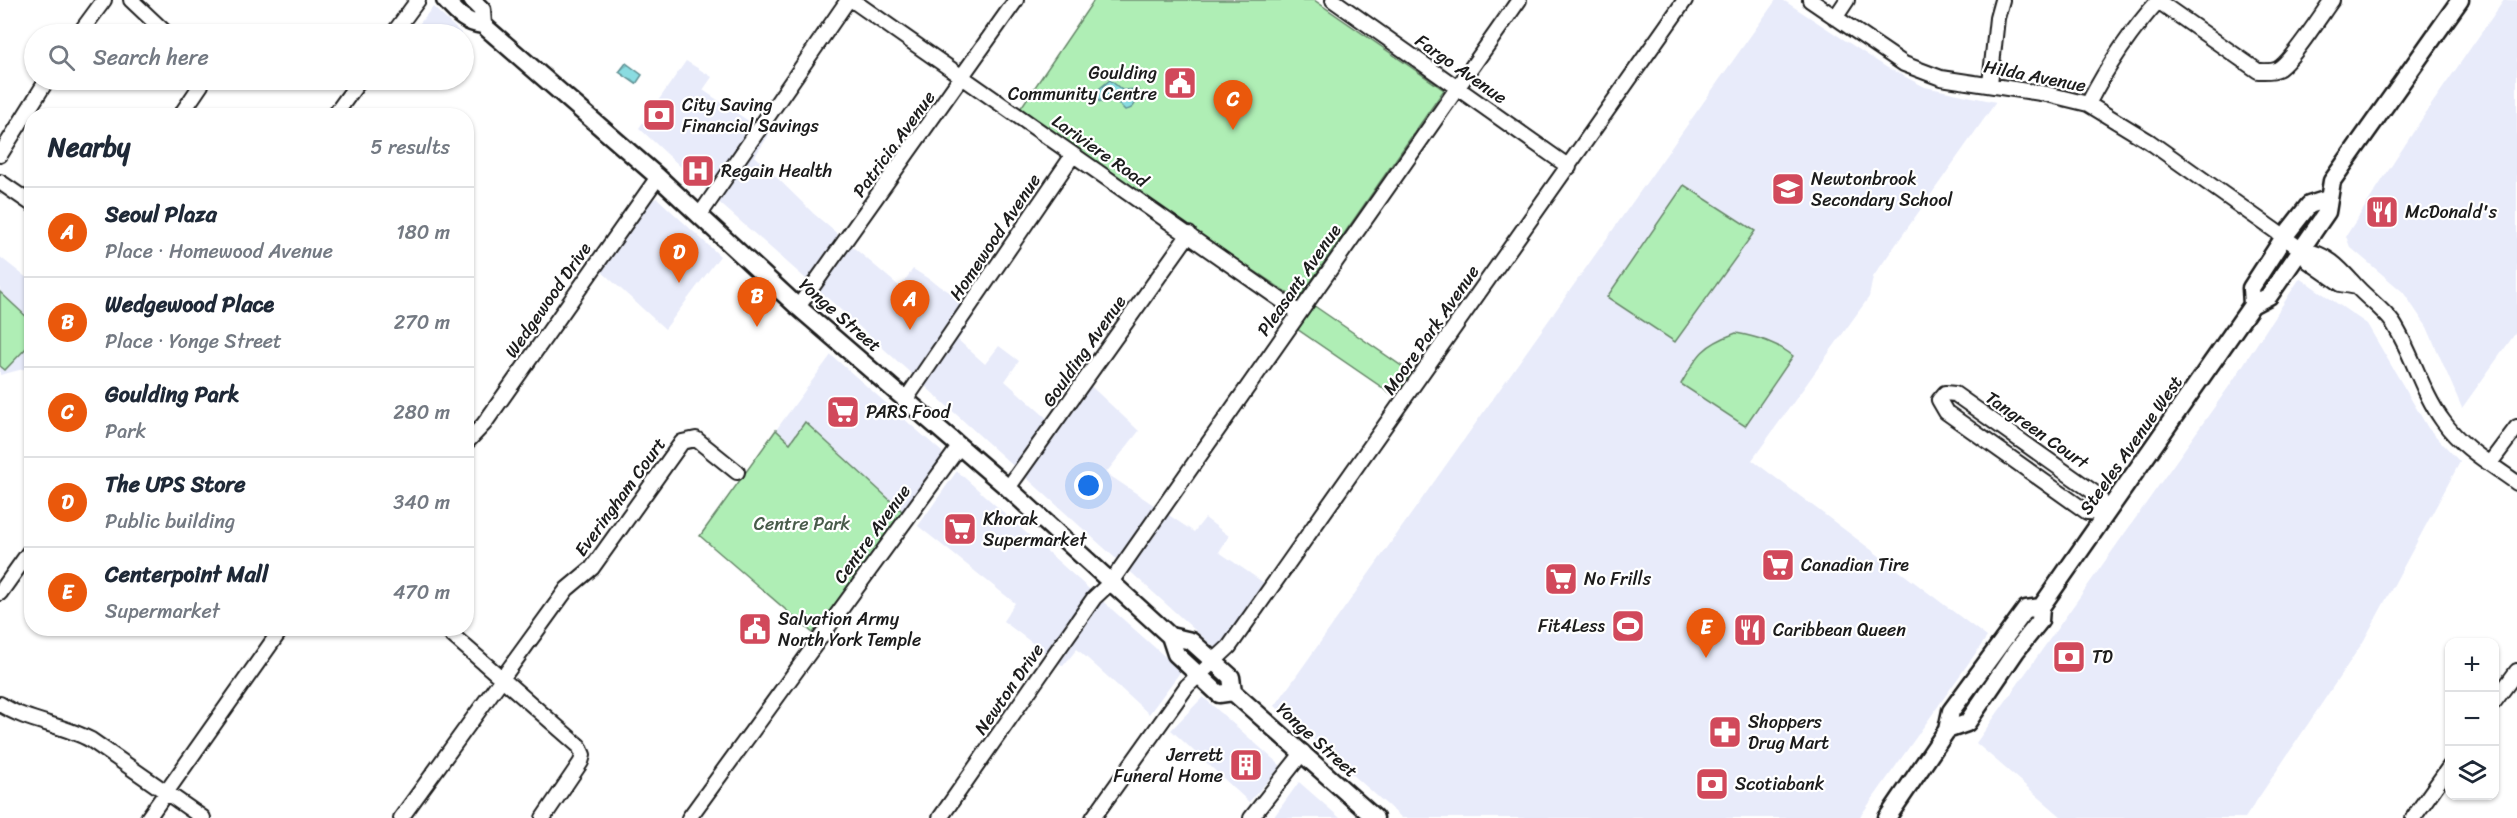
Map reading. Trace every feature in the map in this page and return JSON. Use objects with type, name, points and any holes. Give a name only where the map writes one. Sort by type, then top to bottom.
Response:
[{"type":"main road","name":"Yonge Street","points":[[445,0],[471,24]]},
{"type":"main road","name":"Yonge Street","points":[[472,0],[482,10],[483,25]]},
{"type":"main road","name":"Steeles Avenue West","points":[[1887,818],[1947,730],[1967,723],[2026,609],[2041,607],[2252,305],[2269,296],[2302,250],[2327,212],[2332,181],[2460,0]]},
{"type":"main road","name":"Yonge Street","points":[[474,24],[483,25],[657,177],[798,307],[1008,488],[1170,636],[1176,654],[1219,694],[1233,692]]},
{"type":"main road","name":"Steeles Avenue West","points":[[2252,305],[2251,288],[2284,237],[2309,205],[2328,199]]},
{"type":"main road","name":"Yonge Street","points":[[1170,636],[1191,640],[1231,677],[1233,692],[1375,818]]},
{"type":"street","points":[[86,24],[104,0]]},
{"type":"street","points":[[131,0],[156,24]]},
{"type":"street","points":[[400,24],[418,0]]},
{"type":"street","points":[[699,216],[850,0]]},
{"type":"street","name":"Lariviere Road","points":[[850,0],[1298,312]]},
{"type":"street","name":"Patricia Avenue","points":[[798,307],[1016,0]]},
{"type":"street","name":"Fargo Avenue","points":[[1333,0],[1349,5],[1458,89],[1569,167]]},
{"type":"street","name":"Pleasant Avenue","points":[[1111,582],[1298,312],[1520,0]]},
{"type":"street","name":"Moore Park Avenue","points":[[1092,818],[1187,686],[1229,646],[1685,0]]},
{"type":"street","name":"Hilda Avenue","points":[[1810,0],[1904,64],[1941,78],[2048,94],[2088,104],[2150,142],[2302,250],[2322,255],[2348,274],[2357,287],[2392,323],[2411,358],[2423,388],[2444,422],[2467,448],[2517,483]]},
{"type":"street","points":[[1834,18],[1847,0]]},
{"type":"street","points":[[1990,84],[1997,18],[2002,0]]},
{"type":"street","points":[[2088,104],[2142,19],[2159,1],[2258,71],[2267,72],[2278,69],[2332,0]]},
{"type":"street","points":[[29,108],[41,90]]},
{"type":"street","points":[[185,108],[198,90]]},
{"type":"street","points":[[340,108],[353,90]]},
{"type":"street","points":[[0,155],[24,117]]},
{"type":"street","name":"Homewood Avenue","points":[[906,399],[1073,155]]},
{"type":"street","name":"Wedgewood Drive","points":[[474,435],[484,424],[657,177]]},
{"type":"street","points":[[0,182],[24,198]]},
{"type":"street","name":"Goulding Avenue","points":[[1008,488],[1189,234]]},
{"type":"street","name":"Tangreen Court","points":[[1945,393],[1955,394],[2099,496],[2106,513],[2087,512],[1946,412],[1939,400],[1945,393]]},
{"type":"street","name":"Tangreen Court","points":[[1957,420],[1969,404]]},
{"type":"street","points":[[2490,464],[2517,427]]},
{"type":"street","name":"Everingham Court","points":[[501,680],[567,589],[592,568],[682,442],[696,439],[736,472]]},
{"type":"street","name":"Centre Avenue","points":[[695,816],[959,447]]},
{"type":"street","points":[[0,593],[24,559]]},
{"type":"street","name":"Newton Drive","points":[[940,818],[1094,598],[1111,582]]},
{"type":"street","points":[[148,818],[276,636]]},
{"type":"street","points":[[453,636],[579,746],[583,755],[581,762],[543,818]]},
{"type":"street","points":[[2499,695],[2517,670]]},
{"type":"street","points":[[401,818],[501,680]]},
{"type":"street","points":[[0,704],[18,714],[72,730],[91,740],[203,818]]},
{"type":"street","points":[[1251,818],[1303,752]]},
{"type":"street","points":[[2413,818],[2445,773]]},
{"type":"shaded area","points":[[1776,0],[1783,0],[1886,67],[1925,87],[1996,102],[1873,277],[1869,297],[1752,460],[1987,637],[1859,818],[1402,818],[1275,706]]},
{"type":"shaded area","points":[[2504,0],[2517,0],[2517,331],[2462,408],[2427,327],[2403,292],[2350,247],[2346,236],[2427,111]]},
{"type":"shaded area","points":[[433,7],[451,24],[419,24]]},
{"type":"shaded area","points":[[686,61],[712,77],[703,90],[769,135],[755,156],[814,214],[900,287],[913,269],[978,310],[958,340],[985,364],[999,346],[1019,361],[1005,381],[1050,421],[1081,377],[1139,431],[1106,473],[1194,532],[1205,518],[1229,536],[1219,552],[1267,585],[1217,650],[639,128]]},
{"type":"shaded area","points":[[657,198],[720,256],[665,329],[600,270],[648,202]]},
{"type":"shaded area","points":[[0,257],[24,276],[24,369],[0,375]]},
{"type":"shaded area","points":[[2300,278],[2367,324],[2428,428],[2460,462],[2363,642],[2245,818],[2063,818],[1976,743],[2230,385]]},
{"type":"shaded area","points":[[831,355],[942,452],[942,459],[903,512],[805,423],[790,443],[776,430]]},
{"type":"shaded area","points":[[957,471],[1181,671],[1149,714],[1077,649],[1063,666],[1003,621],[1015,603],[918,526]]},
{"type":"shaded area","points":[[1203,697],[1281,766],[1249,802],[1171,730]]},
{"type":"shaded area","points":[[1299,782],[1340,818],[1273,818]]},
{"type":"green space","points":[[1094,0],[1314,0],[1444,90],[1298,300],[1020,109]]},
{"type":"green space","points":[[1684,185],[1755,231],[1675,342],[1607,297]]},
{"type":"green space","points":[[0,292],[24,314],[24,350],[5,370],[0,366]]},
{"type":"green space","points":[[1313,305],[1416,376],[1399,399],[1297,329]]},
{"type":"green space","points":[[1736,333],[1766,341],[1793,356],[1745,426],[1681,384],[1702,352],[1716,342]]},
{"type":"green space","name":"Centre Park","points":[[805,422],[903,512],[815,635],[700,536],[776,430],[790,443]]},
{"type":"water","points":[[626,63],[642,75],[636,84],[619,72]]},
{"type":"water","points":[[1110,80],[1122,90],[1138,89],[1136,103],[1132,108],[1125,110],[1116,101],[1102,102],[1095,97],[1099,89]]},
{"type":"place","name":"Goulding Community Centre","points":[[1180,83]]},
{"type":"place","name":"City Saving Financial Savings","points":[[659,115]]},
{"type":"place","name":"Goulding Park","points":[[1233,130]]},
{"type":"place","name":"Regain Health","points":[[698,171]]},
{"type":"place","name":"Newtonbrook Secondary School","points":[[1788,189]]},
{"type":"place","name":"McDonald's","points":[[2382,212]]},
{"type":"place","name":"The UPS Store","points":[[679,283]]},
{"type":"place","name":"Wedgewood Place","points":[[757,327]]},
{"type":"place","name":"Seoul Plaza","points":[[910,330]]},
{"type":"place","name":"PARS Food","points":[[843,412]]},
{"type":"place","name":"Khorak Supermarket","points":[[960,529]]},
{"type":"place","name":"Canadian Tire","points":[[1778,565]]},
{"type":"place","name":"No Frills","points":[[1561,579]]},
{"type":"place","name":"Fit4Less","points":[[1628,626]]},
{"type":"place","name":"Salvation Army North York Temple","points":[[755,629]]},
{"type":"place","name":"Caribbean Queen","points":[[1750,630]]},
{"type":"place","name":"TD","points":[[2069,657]]},
{"type":"place","name":"Centerpoint Mall","points":[[1706,658]]},
{"type":"place","name":"Shoppers Drug Mart","points":[[1725,732]]},
{"type":"place","name":"Jerrett Funeral Home","points":[[1246,765]]},
{"type":"place","name":"Scotiabank","points":[[1712,784]]}]
